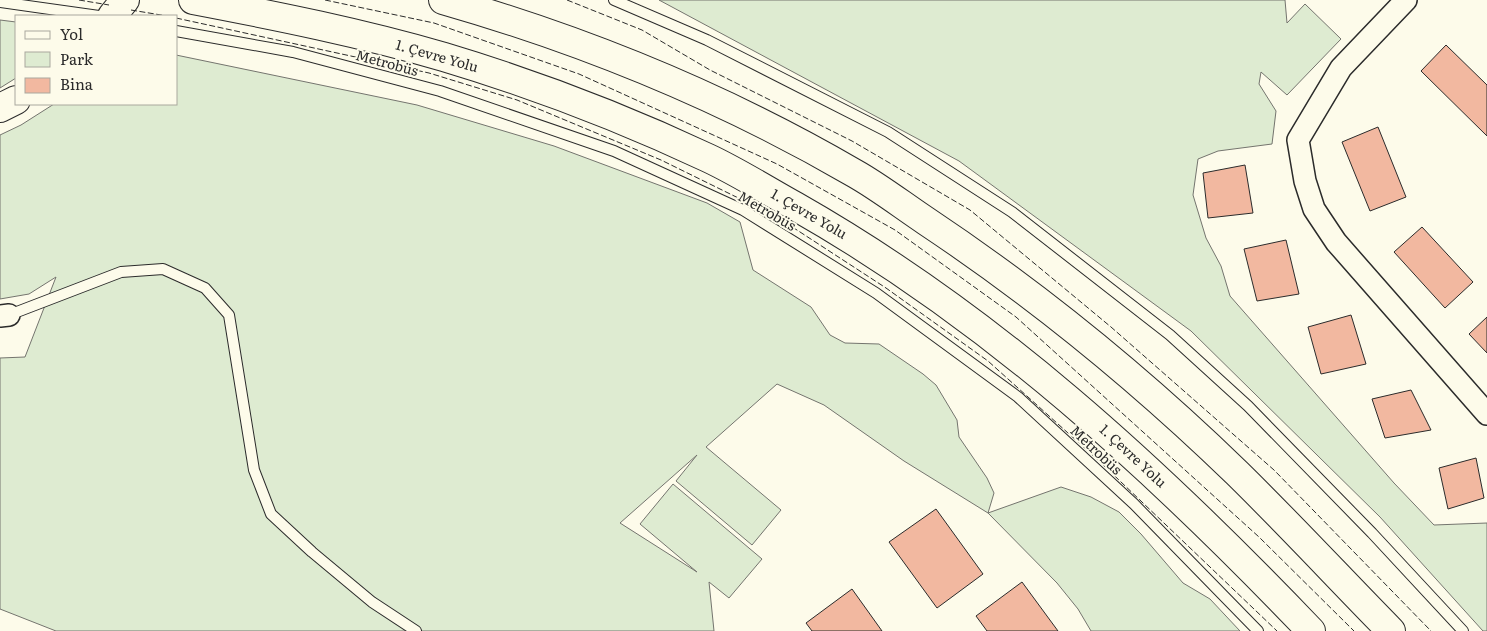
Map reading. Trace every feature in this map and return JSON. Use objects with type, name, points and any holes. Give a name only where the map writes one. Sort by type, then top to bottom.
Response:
[{"type":"highway","points":[[113,15],[125,0]]},
{"type":"highway","name":"1. Çevre Yolu","points":[[193,0],[386,41],[508,78],[613,117],[701,155],[774,194],[894,266],[1018,356],[1121,443],[1311,631]]},
{"type":"highway","points":[[444,0],[508,18],[604,53],[746,116],[857,174],[981,258],[1045,306],[1158,401],[1236,473],[1390,631]]},
{"type":"highway","points":[[0,108],[15,100]]},
{"type":"street","points":[[1406,0],[1341,68],[1298,140],[1305,181],[1314,209],[1336,242],[1487,414]]},
{"type":"lane","points":[[614,0],[707,40],[888,132],[1012,212],[1170,335],[1248,406],[1372,533],[1463,631]]},
{"type":"lane","points":[[0,2],[93,15]]},
{"type":"lane","name":"Metrobüs","points":[[178,31],[293,52],[440,91],[614,151],[743,210],[876,293],[1018,397],[1134,504],[1258,631]]},
{"type":"lane","points":[[4,315],[121,272],[164,270],[205,288],[229,315],[254,470],[271,514],[312,552],[372,602],[416,631]]},
{"type":"green space","points":[[659,0],[1285,0],[1287,23],[1305,4],[1341,39],[1287,95],[1261,72],[1259,84],[1276,111],[1272,144],[1218,151],[1198,159],[1193,195],[1206,238],[1221,266],[1230,296],[1394,483],[1434,525],[1487,523],[1487,631],[1483,631],[1380,517],[1191,331],[959,161]]},
{"type":"green space","points":[[0,20],[15,22],[15,79],[0,88]]},
{"type":"green space","points":[[178,55],[417,105],[554,146],[707,203],[740,222],[753,270],[811,307],[830,335],[845,343],[879,344],[936,385],[957,420],[959,437],[987,478],[994,493],[988,513],[904,461],[824,405],[777,384],[706,447],[781,510],[752,545],[676,481],[697,455],[620,523],[697,572],[640,524],[673,484],[762,559],[729,598],[709,582],[714,631],[56,631],[0,609],[0,358],[25,357],[56,277],[29,294],[0,299],[0,135],[21,125],[52,105],[178,105]]},
{"type":"green space","points":[[1061,487],[1091,497],[1119,512],[1141,534],[1183,583],[1210,599],[1240,631],[1091,631],[1078,609],[1057,583],[988,513]]},
{"type":"building","points":[[1446,45],[1487,85],[1487,136],[1421,71]]},
{"type":"building","points":[[1378,127],[1406,197],[1370,211],[1342,142]]},
{"type":"building","points":[[1245,165],[1253,213],[1208,218],[1203,173]]},
{"type":"building","points":[[1422,227],[1473,282],[1445,308],[1394,252]]},
{"type":"building","points":[[1286,240],[1299,294],[1257,301],[1244,249]]},
{"type":"building","points":[[1351,315],[1366,364],[1321,374],[1308,327]]},
{"type":"building","points":[[1487,317],[1487,353],[1469,334]]},
{"type":"building","points":[[1411,390],[1431,430],[1385,438],[1372,399]]},
{"type":"building","points":[[1476,458],[1484,498],[1448,509],[1439,468]]},
{"type":"building","points":[[936,509],[983,574],[937,608],[889,542]]},
{"type":"building","points":[[1022,582],[1058,631],[987,631],[976,616]]},
{"type":"building","points":[[852,589],[882,631],[812,631],[806,623]]},
{"type":"fence","points":[[79,0],[109,5]]},
{"type":"fence","points":[[325,0],[434,23],[579,74],[777,164],[895,230],[1016,317],[1259,537],[1354,631]]},
{"type":"fence","points":[[567,0],[642,30],[710,70],[852,141],[970,210],[1111,327],[1274,470],[1431,631]]},
{"type":"fence","points":[[131,10],[161,15]]},
{"type":"fence","points":[[178,18],[429,73],[517,100],[661,160],[777,217],[886,288],[988,361],[1098,460],[1277,631]]}]
